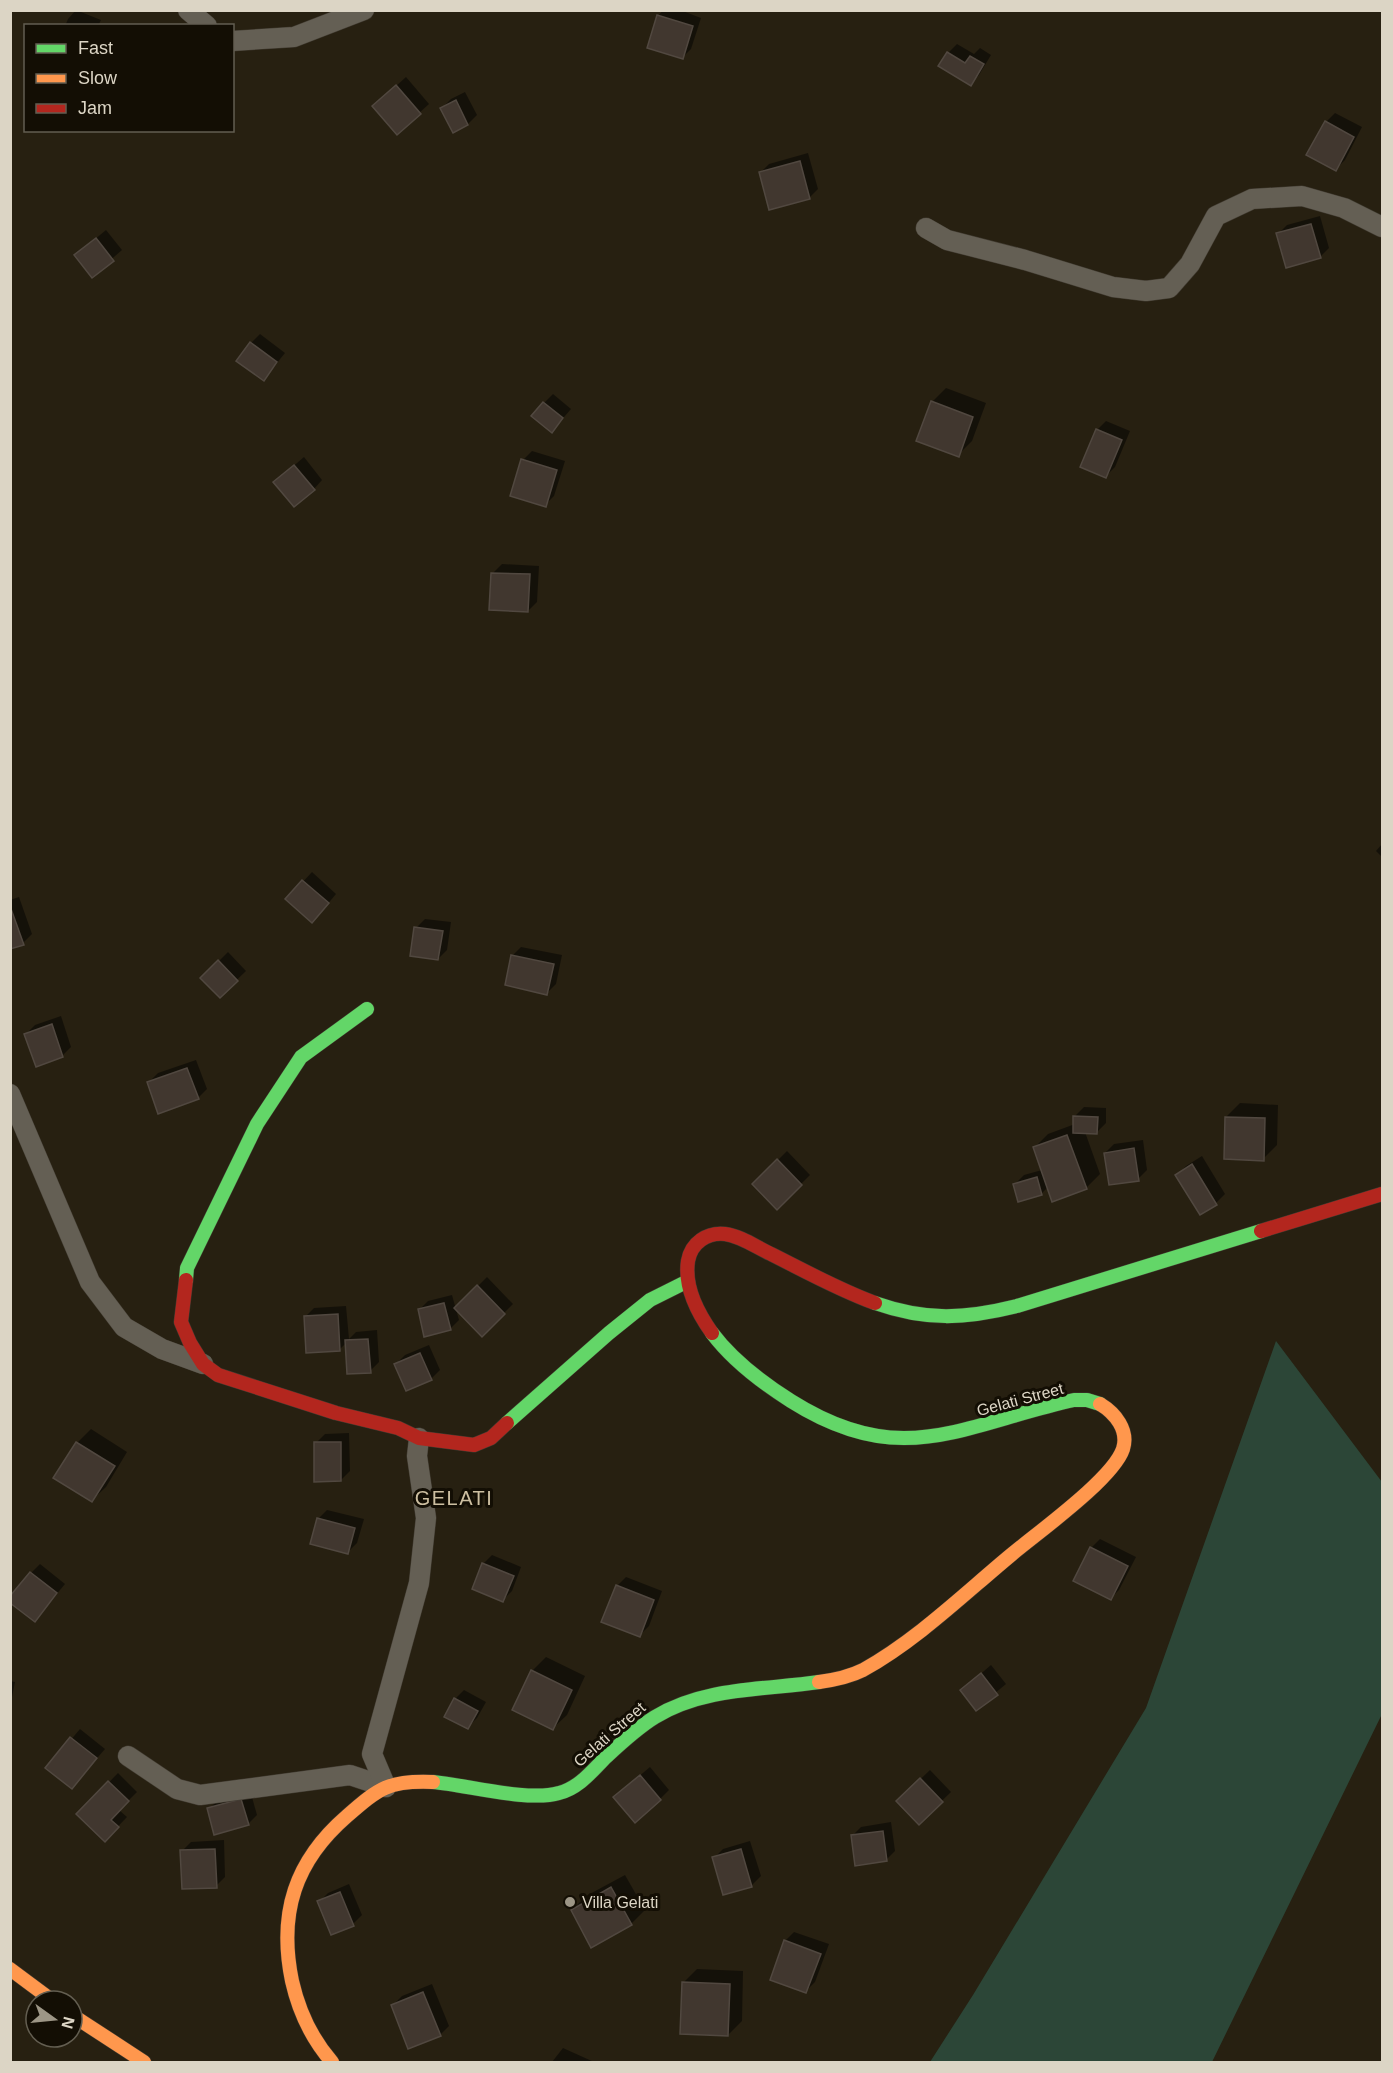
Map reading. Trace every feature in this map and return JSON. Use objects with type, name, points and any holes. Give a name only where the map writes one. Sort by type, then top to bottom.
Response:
[{"type":"street","points":[[188,10],[205,24]]},
{"type":"street","points":[[234,41],[294,37],[364,10]]},
{"type":"street","points":[[926,228],[946,240],[1024,260],[1113,287],[1146,291],[1169,288],[1190,264],[1216,216],[1252,199],[1302,196],[1344,208],[1383,227]]},
{"type":"street","points":[[202,1364],[190,1343],[182,1322],[187,1268],[257,1124],[301,1057],[367,1009]]},
{"type":"street","points":[[10,1094],[90,1282],[124,1327],[162,1349],[202,1364],[218,1375],[258,1389],[336,1413],[398,1428],[419,1438],[474,1445],[491,1438],[609,1333],[650,1300],[686,1282],[687,1263],[693,1248],[704,1236],[720,1233],[740,1239],[846,1290],[895,1310],[930,1317],[969,1317],[1017,1306],[1383,1194]]},
{"type":"street","name":"Gelati Street","points":[[332,2062],[314,2043],[298,2003],[287,1964],[286,1927],[292,1892],[305,1861],[332,1827],[386,1787],[410,1782],[539,1796],[565,1791],[585,1778],[629,1736],[659,1713],[692,1700],[727,1692],[814,1683],[854,1674],[877,1661],[927,1625],[1087,1491],[1113,1467],[1124,1449],[1125,1432],[1114,1413],[1101,1405],[1082,1400],[1037,1409],[965,1431],[922,1439],[862,1434],[826,1422],[777,1393],[741,1365],[717,1340],[694,1304],[686,1282]]},
{"type":"street","points":[[386,1787],[372,1754],[419,1583],[426,1518],[417,1456],[419,1438]]},
{"type":"street","points":[[128,1756],[177,1789],[200,1795],[350,1775],[386,1787]]},
{"type":"street","points":[[10,1969],[37,1989]]},
{"type":"street","points":[[84,2023],[144,2062]]},
{"type":"green space","points":[[1276,1341],[1382,1482],[1382,1714],[1212,2062],[930,2062],[973,1995],[1146,1708]]},
{"type":"building","points":[[657,15],[693,26],[683,59],[647,48]]},
{"type":"building","points":[[947,52],[965,63],[970,56],[984,64],[971,86],[938,66]]},
{"type":"building","points":[[396,85],[421,114],[397,135],[372,106]]},
{"type":"building","points":[[456,100],[468,125],[453,133],[440,108]]},
{"type":"building","points":[[1325,121],[1354,137],[1336,171],[1306,155]]},
{"type":"building","points":[[800,161],[810,199],[769,210],[759,172]]},
{"type":"building","points":[[1311,224],[1321,258],[1286,268],[1276,233]]},
{"type":"building","points":[[96,238],[114,261],[92,278],[74,255]]},
{"type":"building","points":[[250,342],[277,362],[264,381],[236,361]]},
{"type":"building","points":[[931,401],[973,417],[959,457],[916,441]]},
{"type":"building","points":[[543,402],[563,418],[552,433],[531,416]]},
{"type":"building","points":[[1096,429],[1122,440],[1106,478],[1080,467]]},
{"type":"building","points":[[521,459],[557,470],[546,507],[510,496]]},
{"type":"building","points":[[294,465],[315,490],[294,507],[273,482]]},
{"type":"building","points":[[491,573],[530,574],[528,612],[489,610]]},
{"type":"building","points":[[302,880],[329,903],[312,923],[285,899]]},
{"type":"building","points":[[10,906],[24,945],[10,949]]},
{"type":"building","points":[[414,927],[443,931],[438,960],[410,956]]},
{"type":"building","points":[[511,955],[554,964],[547,995],[505,985]]},
{"type":"building","points":[[218,960],[238,981],[220,998],[200,978]]},
{"type":"building","points":[[52,1024],[63,1057],[36,1067],[24,1034]]},
{"type":"building","points":[[187,1068],[199,1099],[158,1114],[147,1082]]},
{"type":"building","points":[[1073,1116],[1098,1117],[1097,1134],[1073,1133]]},
{"type":"building","points":[[1225,1117],[1265,1118],[1264,1161],[1224,1159]]},
{"type":"building","points":[[1067,1135],[1087,1189],[1052,1202],[1033,1147]]},
{"type":"building","points":[[1134,1148],[1139,1181],[1109,1185],[1104,1153]]},
{"type":"building","points":[[777,1159],[802,1185],[777,1210],[752,1184]]},
{"type":"building","points":[[1192,1164],[1217,1205],[1200,1215],[1175,1175]]},
{"type":"building","points":[[1037,1177],[1042,1195],[1018,1202],[1013,1184]]},
{"type":"building","points":[[477,1285],[505,1314],[482,1337],[454,1308]]},
{"type":"building","points":[[444,1303],[451,1330],[424,1337],[418,1309]]},
{"type":"building","points":[[338,1314],[340,1351],[306,1353],[304,1316]]},
{"type":"building","points":[[368,1339],[371,1373],[347,1374],[345,1340]]},
{"type":"building","points":[[420,1353],[432,1380],[406,1391],[394,1364]]},
{"type":"building","points":[[76,1442],[115,1466],[92,1502],[53,1478]]},
{"type":"building","points":[[314,1442],[341,1442],[341,1481],[314,1482]]},
{"type":"building","points":[[317,1518],[355,1528],[348,1554],[310,1544]]},
{"type":"building","points":[[1090,1547],[1128,1566],[1111,1600],[1073,1581]]},
{"type":"building","points":[[482,1563],[514,1576],[503,1602],[472,1589]]},
{"type":"building","points":[[30,1572],[57,1593],[35,1622],[10,1603],[10,1596]]},
{"type":"building","points":[[616,1585],[654,1600],[640,1637],[601,1622]]},
{"type":"building","points":[[531,1670],[572,1690],[553,1730],[512,1710]]},
{"type":"building","points":[[981,1673],[998,1695],[976,1711],[960,1690]]},
{"type":"building","points":[[454,1698],[478,1711],[468,1729],[444,1717]]},
{"type":"building","points":[[70,1737],[97,1758],[72,1789],[45,1768]]},
{"type":"building","points":[[640,1775],[661,1800],[635,1823],[613,1797]]},
{"type":"building","points":[[920,1778],[943,1802],[919,1825],[896,1801]]},
{"type":"building","points":[[108,1781],[129,1801],[111,1820],[119,1827],[105,1842],[76,1814]]},
{"type":"building","points":[[241,1799],[249,1825],[214,1835],[207,1808]]},
{"type":"building","points":[[883,1831],[887,1861],[855,1866],[851,1835]]},
{"type":"building","points":[[215,1849],[217,1888],[182,1889],[180,1850]]},
{"type":"building","points":[[741,1849],[752,1887],[723,1895],[712,1857]]},
{"type":"building","points":[[611,1887],[632,1925],[591,1948],[571,1910]]},
{"type":"building","points":[[340,1892],[354,1926],[331,1935],[317,1901]]},
{"type":"building","points":[[784,1940],[821,1954],[806,1993],[770,1980]]},
{"type":"building","points":[[682,1982],[730,1984],[728,2036],[680,2034]]},
{"type":"building","points":[[423,1992],[441,2036],[408,2049],[391,2005]]},
{"type":"traffic: fast","points":[[186,1280],[187,1268],[257,1124],[301,1057],[367,1009]]},
{"type":"traffic: fast","points":[[875,1303],[911,1313],[929,1315],[980,1314],[1017,1306],[1261,1231]]},
{"type":"traffic: fast","points":[[507,1423],[650,1300],[686,1282]]},
{"type":"traffic: fast","points":[[712,1333],[738,1362],[780,1394],[830,1422],[866,1434],[900,1438],[932,1436],[964,1430],[1074,1400],[1087,1400],[1100,1404]]},
{"type":"traffic: fast","points":[[433,1782],[531,1796],[559,1793],[579,1783],[617,1746],[655,1717],[674,1707],[735,1691],[819,1682]]},
{"type":"traffic: slow","points":[[819,1682],[841,1678],[863,1670],[902,1645],[1090,1490],[1116,1461],[1124,1442],[1119,1423],[1111,1412],[1100,1404]]},
{"type":"traffic: slow","points":[[332,2062],[318,2044],[307,2024],[292,1981],[287,1933],[295,1890],[314,1851],[329,1833],[368,1799],[395,1784],[433,1782]]},
{"type":"traffic: slow","points":[[10,1969],[37,1989]]},
{"type":"traffic: slow","points":[[84,2023],[144,2062]]},
{"type":"traffic: jam","points":[[1261,1231],[1382,1194]]},
{"type":"traffic: jam","points":[[712,1333],[693,1299],[687,1271],[688,1261],[696,1244],[712,1235],[725,1234],[743,1239],[835,1286],[875,1303]]},
{"type":"traffic: jam","points":[[186,1280],[181,1322],[203,1364],[218,1375],[336,1413],[398,1428],[419,1438],[474,1445],[491,1438],[507,1423]]},
{"type":"place","name":"Villa Gelati","points":[[570,1902]]},
{"type":"district","name":"GELATI","points":[[454,1498]]}]
